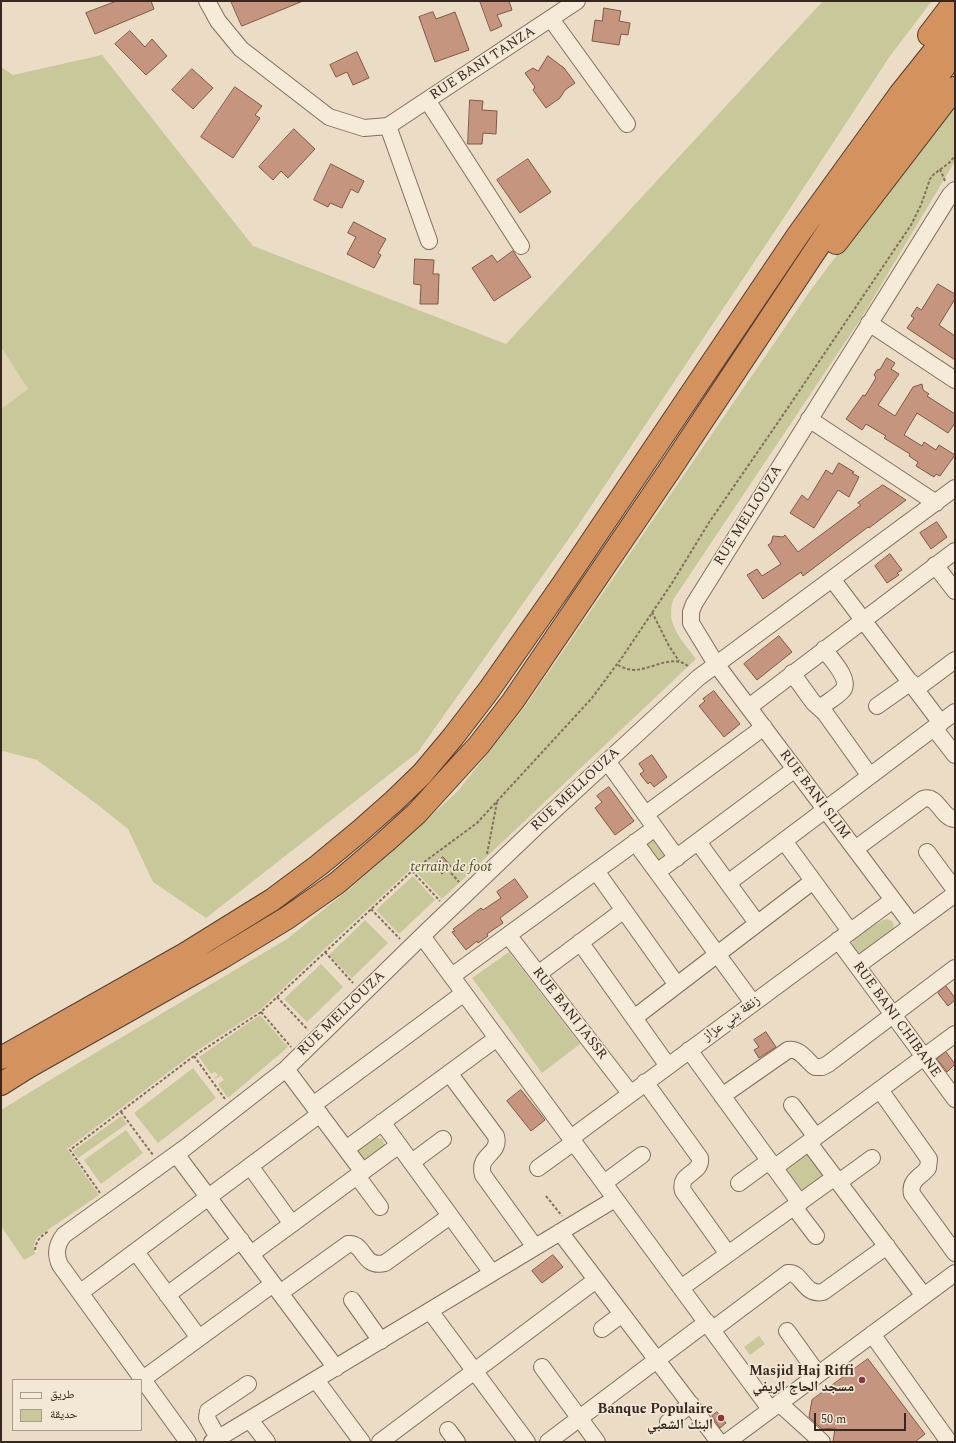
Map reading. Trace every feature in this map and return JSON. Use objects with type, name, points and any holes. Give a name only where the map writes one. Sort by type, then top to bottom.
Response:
[{"type":"highway","points":[[900,94],[915,61],[932,31],[955,1]]},
{"type":"highway","points":[[1,1058],[185,954],[272,900],[319,865],[354,836],[422,774],[489,690],[563,584],[798,235],[900,94],[955,25]]},
{"type":"highway","points":[[1,1084],[28,1067],[221,958],[287,918],[337,883],[417,813],[479,745],[513,701],[669,471],[868,171],[955,52]]},
{"type":"highway","points":[[732,374],[767,338],[861,211],[955,88]]},
{"type":"street","points":[[207,1],[218,21],[241,49],[329,116],[364,128],[388,126],[429,241]]},
{"type":"street","name":"RUE BANI TANZA","points":[[388,126],[577,1]]},
{"type":"street","points":[[551,19],[627,124]]},
{"type":"street","points":[[427,100],[520,246]]},
{"type":"street","name":"RUE MELLOUZA","points":[[188,1442],[58,1259],[57,1246],[60,1240],[64,1235],[176,1154],[286,1069],[422,936],[607,761],[698,678],[716,664],[691,623],[692,608],[868,323],[946,201],[955,190]]},
{"type":"street","points":[[868,323],[955,380]]},
{"type":"street","points":[[809,419],[936,502]]},
{"type":"street","points":[[716,664],[955,488]]},
{"type":"street","points":[[748,707],[955,551]]},
{"type":"street","points":[[936,565],[955,591]]},
{"type":"street","points":[[832,579],[913,686],[955,755]]},
{"type":"street","points":[[820,708],[842,690],[845,684],[843,675],[824,649]]},
{"type":"street","name":"RUE BANI SLIM","points":[[716,664],[912,925]]},
{"type":"street","points":[[877,706],[953,665]]},
{"type":"street","points":[[792,673],[870,776]]},
{"type":"street","points":[[728,883],[955,712]]},
{"type":"street","points":[[646,814],[764,727]]},
{"type":"street","points":[[607,761],[677,858]]},
{"type":"street","points":[[657,872],[795,768]]},
{"type":"street","points":[[855,849],[923,798],[932,799],[947,816],[955,819]]},
{"type":"street","points":[[452,976],[655,828]]},
{"type":"street","name":"RUE BANI CHIBANE","points":[[784,841],[813,881],[844,936],[857,966],[955,1099]]},
{"type":"street","points":[[635,842],[752,1003]]},
{"type":"street","points":[[698,842],[757,923]]},
{"type":"street","points":[[857,966],[955,894],[927,852]]},
{"type":"street","points":[[596,871],[677,985]]},
{"type":"street","points":[[634,1018],[813,881]]},
{"type":"street","name":"زنقة بني عزاز","points":[[538,1168],[630,1093],[893,900]]},
{"type":"street","points":[[538,974],[624,910]]},
{"type":"street","name":"RUE BANI JASSR","points":[[508,935],[630,1093]]},
{"type":"street","points":[[422,936],[710,1326],[775,1406],[822,1442]]},
{"type":"street","points":[[580,942],[668,1066]]},
{"type":"street","points":[[722,1096],[788,1050],[792,1049],[799,1052],[814,1067],[825,1066],[955,968]]},
{"type":"street","points":[[81,1292],[250,1166],[316,1110],[464,993]]},
{"type":"street","points":[[739,1183],[812,1140],[955,1034]]},
{"type":"street","points":[[346,1149],[497,1038]]},
{"type":"street","points":[[689,1050],[772,1164],[816,1236]]},
{"type":"street","points":[[286,1069],[346,1149],[380,1207]]},
{"type":"street","points":[[449,1073],[496,1136],[496,1147],[482,1162],[483,1175],[535,1247]]},
{"type":"street","points":[[645,1082],[700,1158],[697,1168],[683,1180],[683,1191],[728,1254]]},
{"type":"street","points":[[880,1090],[929,1159],[928,1168],[914,1181],[912,1185],[912,1194],[955,1253]]},
{"type":"street","points":[[792,1105],[837,1180],[924,1296]]},
{"type":"street","points":[[382,1122],[492,1273]]},
{"type":"street","points":[[412,1162],[443,1139]]},
{"type":"street","points":[[251,1254],[399,1145]]},
{"type":"street","points":[[176,1154],[336,1368]]},
{"type":"street","points":[[604,1182],[642,1155]]},
{"type":"street","points":[[681,1288],[797,1205],[872,1158]]},
{"type":"street","points":[[250,1166],[292,1224]]},
{"type":"street","points":[[248,1384],[208,1411],[207,1418],[215,1440],[616,1199]]},
{"type":"street","points":[[143,1378],[199,1338],[348,1244],[352,1243],[358,1247],[370,1262],[378,1264],[385,1263],[450,1216]]},
{"type":"street","points":[[565,1229],[596,1280],[720,1442]]},
{"type":"street","points":[[167,1295],[241,1240]]},
{"type":"street","points":[[548,1442],[657,1360],[788,1273],[795,1274],[807,1289],[819,1293],[823,1292],[887,1246]]},
{"type":"street","points":[[136,1252],[199,1338]]},
{"type":"street","points":[[727,1442],[955,1273]]},
{"type":"street","points":[[380,1442],[596,1280]]},
{"type":"street","points":[[352,1300],[381,1341]]},
{"type":"street","points":[[430,1311],[527,1442]]},
{"type":"street","points":[[602,1329],[622,1314]]},
{"type":"street","points":[[787,1331],[818,1374]]},
{"type":"street","points":[[872,1334],[949,1442]]},
{"type":"street","points":[[542,1367],[597,1442]]},
{"type":"street","points":[[316,1380],[362,1442]]},
{"type":"street","points":[[668,1422],[691,1404]]},
{"type":"street","points":[[250,1420],[266,1442]]},
{"type":"path","points":[[102,1196],[70,1150],[194,1056],[261,1012],[412,871],[477,823],[592,698],[618,665],[710,521],[911,225],[921,205],[930,179],[955,156]]},
{"type":"path","points":[[652,612],[669,646],[679,661],[687,665],[698,678]]},
{"type":"path","points":[[618,665],[624,668],[637,670],[679,661]]},
{"type":"path","points":[[486,861],[497,801]]},
{"type":"path","points":[[412,871],[441,903]]},
{"type":"path","points":[[450,873],[462,884]]},
{"type":"path","points":[[371,909],[409,949]]},
{"type":"path","points":[[325,952],[355,986]]},
{"type":"path","points":[[277,998],[309,1031],[314,1026]]},
{"type":"path","points":[[261,1012],[291,1048]]},
{"type":"path","points":[[194,1056],[227,1102]]},
{"type":"path","points":[[121,1112],[155,1157]]},
{"type":"path","points":[[546,1196],[565,1229]]},
{"type":"path","points":[[35,1250],[39,1238],[53,1229]]},
{"type":"shaded area","points":[[1,347],[28,389],[1,409]]},
{"type":"green space","points":[[823,1],[932,1],[890,56],[577,527],[418,752],[206,918],[153,882],[128,829],[37,760],[3,751],[1,753],[1,409],[28,389],[1,347],[1,67],[13,75],[102,55],[253,246],[506,344]]},
{"type":"green space","name":"terrain de foot","points":[[955,102],[955,161],[862,317],[673,600],[671,617],[673,625],[681,639],[696,659],[442,899],[412,868],[260,1010],[195,1052],[67,1149],[99,1195],[39,1236],[34,1244],[35,1254],[24,1260],[1,1226],[1,1110],[287,939],[353,886],[457,792],[526,705],[810,291],[925,138]]},
{"type":"green space","points":[[655,838],[666,857],[659,862],[646,851],[646,841]]},
{"type":"green space","points":[[413,876],[435,900],[399,934],[376,910]]},
{"type":"green space","points":[[888,919],[893,922],[894,929],[892,931],[861,953],[855,951],[852,946],[853,938],[883,920]]},
{"type":"green space","points":[[365,920],[388,943],[352,978],[329,955]]},
{"type":"green space","points":[[509,952],[580,1044],[542,1073],[472,978]]},
{"type":"green space","points":[[321,964],[343,987],[307,1022],[284,999]]},
{"type":"green space","points":[[260,1015],[288,1047],[228,1098],[218,1084],[224,1080],[221,1076],[215,1079],[214,1078],[218,1075],[215,1072],[211,1074],[199,1057]]},
{"type":"green space","points":[[193,1068],[216,1098],[158,1143],[134,1113]]},
{"type":"green space","points":[[121,1116],[127,1124],[78,1158],[73,1151]]},
{"type":"green space","points":[[126,1130],[143,1153],[101,1184],[84,1160]]},
{"type":"green space","points":[[374,1137],[382,1139],[385,1146],[364,1162],[357,1154],[358,1151],[361,1146]]},
{"type":"green space","points":[[806,1153],[809,1153],[824,1173],[822,1177],[802,1191],[786,1170],[787,1167]]},
{"type":"green space","points":[[759,1336],[765,1344],[750,1355],[744,1347]]},
{"type":"building","points":[[117,1],[151,1],[154,9],[95,34],[86,13]]},
{"type":"building","points":[[231,1],[303,1],[242,26]]},
{"type":"building","points":[[480,1],[509,1],[512,10],[497,15],[502,26],[491,31]]},
{"type":"building","points":[[604,8],[621,11],[619,21],[630,23],[628,35],[621,34],[619,45],[592,41],[595,20],[602,21]]},
{"type":"building","points":[[433,12],[436,19],[455,12],[469,50],[435,62],[419,17]]},
{"type":"building","points":[[130,31],[145,47],[152,39],[167,56],[146,75],[115,44]]},
{"type":"building","points":[[357,52],[369,78],[353,85],[347,72],[336,77],[330,65]]},
{"type":"building","points":[[548,56],[564,68],[575,83],[565,90],[560,98],[546,108],[533,90],[535,87],[525,73],[533,68],[538,71]]},
{"type":"building","points":[[192,69],[213,88],[193,109],[172,90]]},
{"type":"building","points":[[235,87],[262,106],[255,115],[260,118],[233,158],[201,137]]},
{"type":"building","points":[[470,100],[483,101],[482,110],[497,111],[496,134],[483,133],[482,144],[468,144]]},
{"type":"building","points":[[294,129],[315,149],[288,178],[281,171],[273,180],[259,167]]},
{"type":"building","points":[[528,159],[551,192],[520,213],[497,180]]},
{"type":"building","points":[[331,164],[364,181],[358,193],[351,189],[342,208],[330,203],[328,207],[314,200]]},
{"type":"building","points":[[354,222],[386,239],[378,253],[381,255],[374,268],[347,254],[356,237],[348,233]]},
{"type":"building","points":[[513,251],[531,277],[494,301],[472,268],[492,255],[497,262]]},
{"type":"building","points":[[415,259],[434,260],[433,274],[439,274],[438,304],[420,304],[421,285],[414,284]]},
{"type":"building","points":[[938,284],[955,294],[955,299],[939,325],[955,336],[955,360],[907,328],[914,318],[911,316],[917,307],[921,310]]},
{"type":"building","points":[[887,358],[895,363],[891,369],[899,374],[878,405],[895,416],[913,387],[922,384],[923,390],[929,394],[927,396],[955,414],[955,423],[948,433],[917,413],[904,435],[922,446],[924,442],[936,450],[939,445],[955,455],[940,476],[936,474],[934,477],[916,466],[918,462],[909,456],[910,454],[884,438],[886,436],[866,424],[862,430],[846,419],[863,395],[865,396],[876,378],[874,375]]},
{"type":"building","points":[[839,463],[854,472],[852,473],[859,477],[849,497],[838,490],[814,528],[790,513],[802,495],[808,500],[826,470],[832,474]]},
{"type":"building","points":[[883,485],[906,500],[803,576],[801,572],[763,599],[747,575],[757,569],[762,576],[781,564],[768,545],[771,543],[773,536],[783,537],[785,535],[798,552],[861,505],[858,503]]},
{"type":"building","points":[[937,522],[947,537],[931,549],[920,533]]},
{"type":"building","points":[[890,554],[902,570],[897,573],[899,575],[887,583],[875,566]]},
{"type":"building","points":[[779,636],[792,652],[757,680],[744,664]]},
{"type":"building","points":[[714,691],[740,724],[724,737],[699,706],[705,701],[703,699]]},
{"type":"building","points":[[652,755],[667,777],[654,787],[650,782],[648,784],[640,774],[644,771],[639,764]]},
{"type":"building","points":[[609,787],[634,821],[615,835],[595,808],[602,802],[597,796]]},
{"type":"building","points":[[443,857],[451,866],[442,874],[434,865]]},
{"type":"building","points":[[515,879],[528,897],[500,918],[503,923],[487,934],[488,936],[478,943],[477,941],[466,950],[452,932],[455,931],[453,929],[481,908],[483,910],[501,898],[497,892]]},
{"type":"building","points":[[946,986],[955,998],[955,1000],[948,1006],[938,993]]},
{"type":"building","points":[[766,1032],[776,1047],[759,1058],[754,1050],[759,1047],[754,1040]]},
{"type":"building","points":[[946,1052],[955,1064],[947,1072],[937,1059]]},
{"type":"building","points":[[521,1090],[545,1120],[531,1131],[507,1101]]},
{"type":"building","points":[[553,1255],[563,1267],[542,1283],[532,1271]]},
{"type":"building","name":"Masjid Haj Riffi مسجد الحاج الريفي","points":[[868,1359],[925,1434],[915,1442],[833,1442],[835,1428],[822,1429],[809,1417],[812,1400]]},
{"type":"building","points":[[717,1412],[726,1423],[720,1428],[712,1416]]},
{"type":"place","name":"Masjid Haj Riffi مسجد الحاج الريفي","points":[[862,1380]]},
{"type":"place","name":"Banque Populaire البنك الشعبي","points":[[721,1418]]}]
